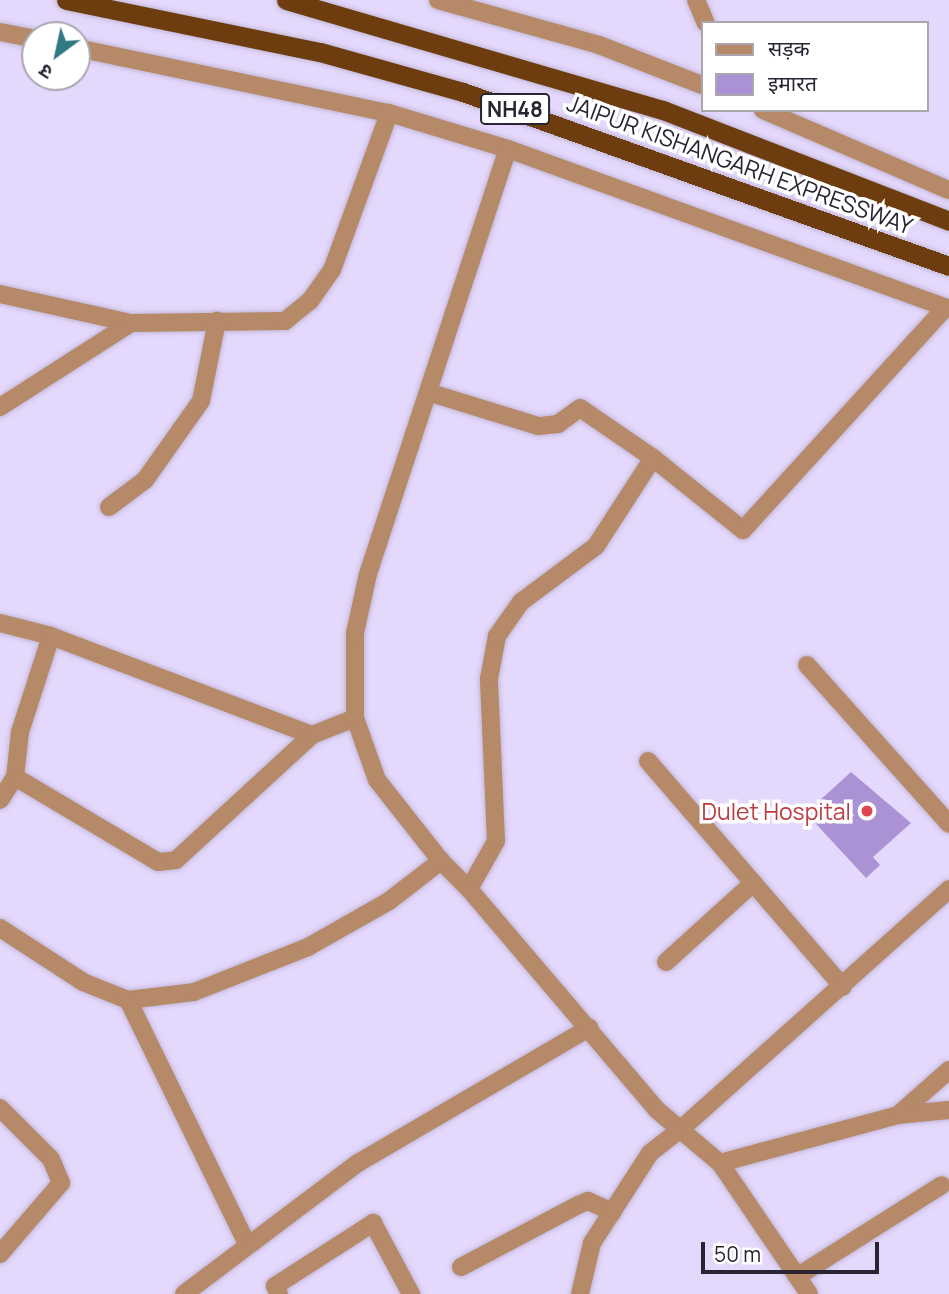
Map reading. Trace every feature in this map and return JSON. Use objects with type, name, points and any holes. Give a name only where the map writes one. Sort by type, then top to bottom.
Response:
[{"type":"highway","name":"JAIPUR KISHANGARH EXPRESSWAY","points":[[66,0],[320,52],[463,92],[949,266]]},
{"type":"highway","name":"JAIPUR KISHANGARH EXPRESSWAY","points":[[286,0],[663,110],[949,221]]},
{"type":"street","points":[[438,0],[599,45],[701,85]]},
{"type":"street","points":[[696,0],[705,21]]},
{"type":"street","points":[[0,32],[21,36]]},
{"type":"street","points":[[91,51],[389,113],[508,149],[947,308],[743,530],[653,458],[580,408],[558,424],[538,426],[431,393]]},
{"type":"street","points":[[768,112],[949,190]]},
{"type":"street","points":[[0,293],[131,323],[285,321],[310,301],[332,270],[389,113]]},
{"type":"street","points":[[508,149],[431,393],[368,574],[355,633],[355,718],[377,780],[441,862],[470,889],[589,1028],[681,1129],[720,1163],[805,1289],[942,1185]]},
{"type":"street","points":[[109,507],[145,480],[201,401],[217,321]]},
{"type":"street","points":[[0,407],[131,323]]},
{"type":"street","points":[[470,889],[496,841],[489,678],[497,636],[521,602],[596,546],[653,458]]},
{"type":"street","points":[[0,623],[51,636],[312,735]]},
{"type":"street","points":[[0,800],[15,777],[23,720],[51,636]]},
{"type":"street","points":[[807,665],[949,824]]},
{"type":"street","points":[[15,777],[158,862],[176,860],[312,735],[355,718]]},
{"type":"street","points":[[648,761],[843,987]]},
{"type":"street","points":[[0,928],[83,982],[128,1000],[194,992],[308,947],[389,901],[441,862]]},
{"type":"street","points":[[666,962],[753,883]]},
{"type":"street","points":[[580,1294],[592,1243],[650,1153],[843,987],[949,889]]},
{"type":"street","points":[[128,1000],[247,1244]]},
{"type":"street","points":[[184,1294],[358,1163],[589,1028]]},
{"type":"street","points":[[898,1115],[949,1070]]},
{"type":"street","points":[[0,1108],[51,1159],[61,1182],[0,1254]]},
{"type":"street","points":[[720,1163],[898,1115],[949,1110]]},
{"type":"street","points":[[461,1267],[588,1201],[612,1212]]},
{"type":"street","points":[[279,1294],[275,1286],[373,1223],[411,1294]]},
{"type":"building","points":[[851,772],[911,823],[873,857],[880,865],[866,878],[806,813]]},
{"type":"place","name":"Dulet Hospital","points":[[867,811]]}]
